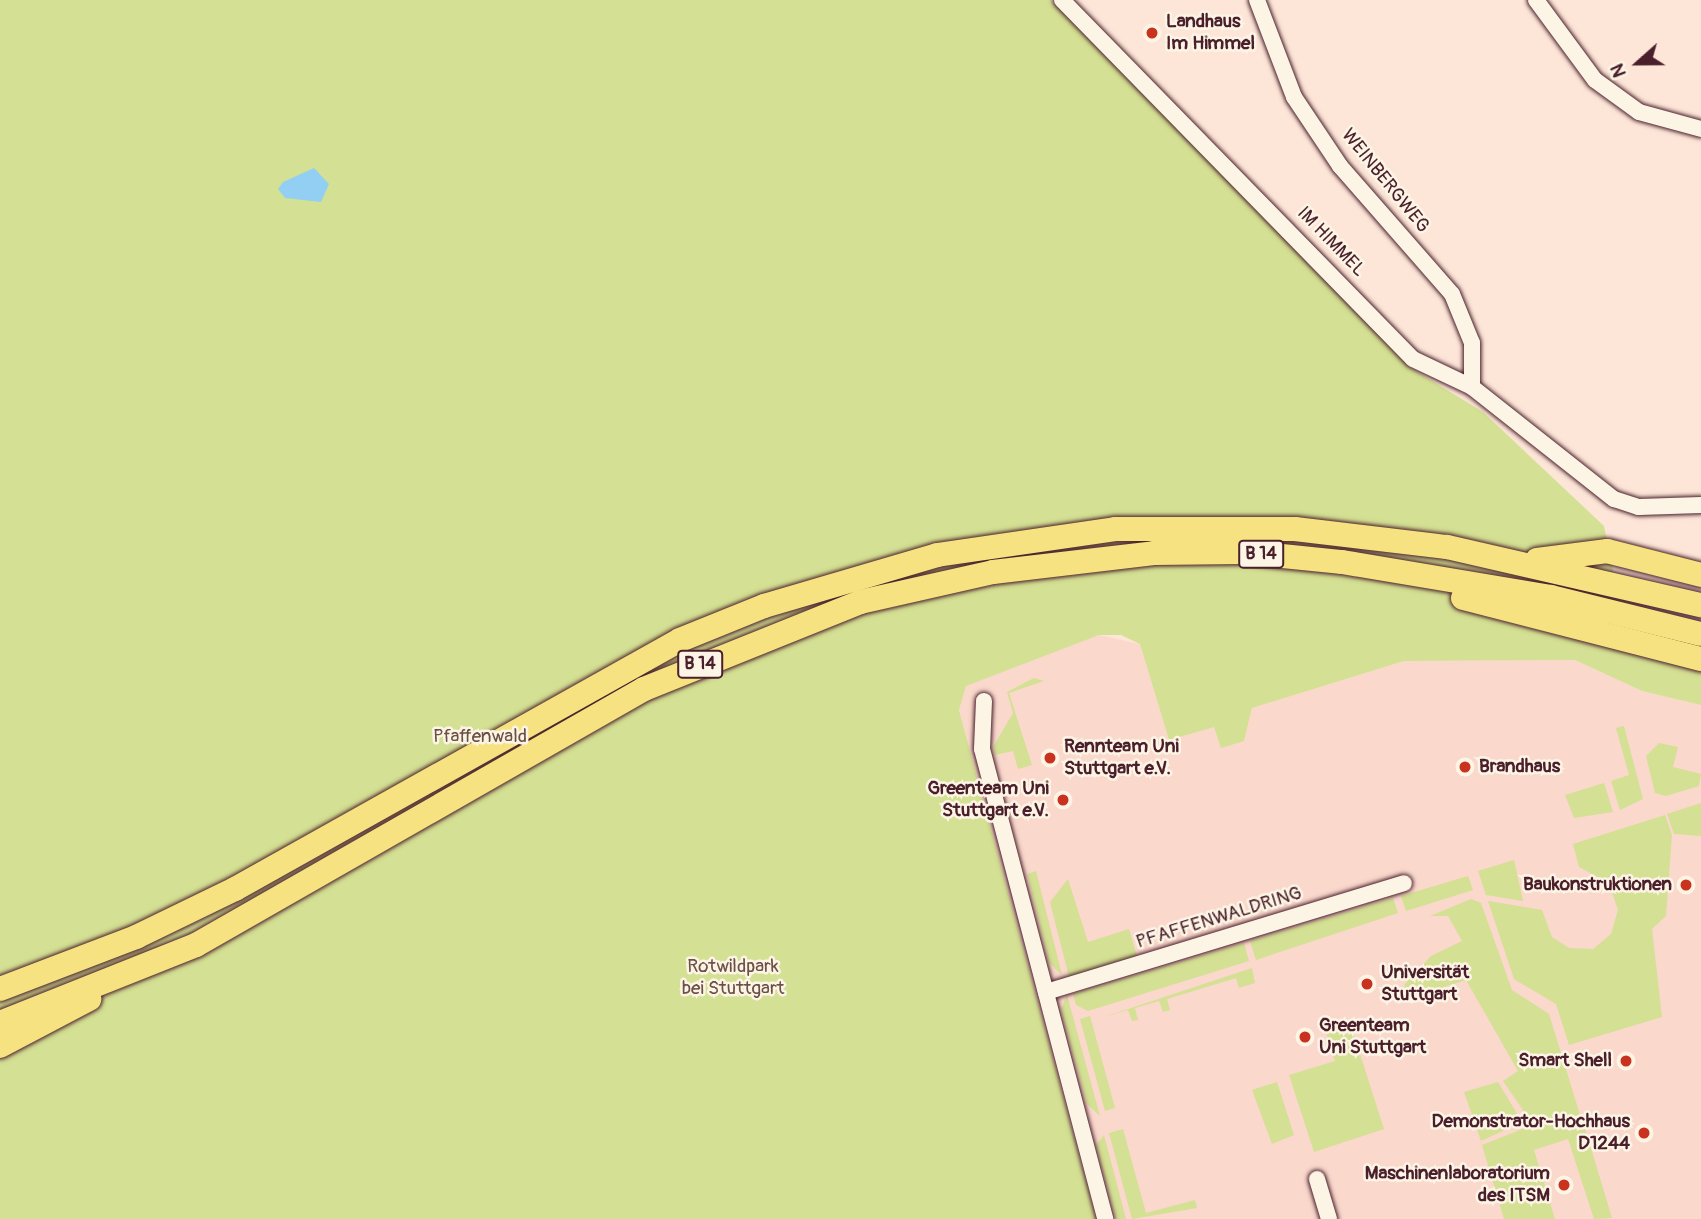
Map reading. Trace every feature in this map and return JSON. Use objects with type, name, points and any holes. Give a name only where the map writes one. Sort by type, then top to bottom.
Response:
[{"type":"highway","name":"B 14","points":[[0,989],[136,937],[235,889],[680,640],[879,571],[995,544],[1175,526],[1355,534],[1523,562],[1701,605]]},
{"type":"highway","name":"B 14","points":[[1523,562],[1607,551],[1701,575]]},
{"type":"highway","name":"B 14","points":[[0,1023],[98,986],[247,918],[644,689],[860,603],[993,572],[1154,553],[1305,558],[1551,597],[1701,634]]},
{"type":"highway","name":"B 14","points":[[1441,580],[1446,594],[1701,659]]},
{"type":"highway","points":[[0,1046],[61,1019],[98,986]]},
{"type":"street","name":"IM HIMMEL","points":[[1062,0],[1413,359],[1472,387],[1590,486],[1639,507],[1701,505]]},
{"type":"street","name":"WEINBERGWEG","points":[[1257,0],[1294,97],[1332,154],[1452,294],[1472,343],[1472,387]]},
{"type":"street","points":[[1536,0],[1595,80],[1639,112],[1701,129]]},
{"type":"street","points":[[984,701],[982,749],[1105,1219]]},
{"type":"street","name":"PFAFFENWALDRING","points":[[1046,992],[1404,883]]},
{"type":"street","points":[[1317,1178],[1329,1219]]},
{"type":"shaded area","name":"Universität Stuttgart","points":[[1099,635],[1140,644],[1169,740],[1214,726],[1244,741],[1252,708],[1404,661],[1575,660],[1642,691],[1701,705],[1701,1219],[1096,1219],[959,710],[966,686],[980,676]]},
{"type":"green space","name":"Pfaffenwald","points":[[0,0],[1051,0],[1411,368],[1483,412],[1604,526],[1629,651],[1701,668],[1701,705],[1642,691],[1575,660],[1404,661],[1252,708],[1244,741],[1221,748],[1214,727],[1169,740],[1140,644],[1121,635],[1099,635],[966,686],[959,710],[1096,1219],[0,1219]]},
{"type":"green space","points":[[1034,678],[1044,681],[1009,693],[1032,765],[1018,769],[1013,751],[995,755],[993,747],[1013,713],[1007,692]]},
{"type":"green space","points":[[1624,726],[1643,799],[1620,810],[1611,781],[1629,775],[1616,728]]},
{"type":"green space","points":[[1659,743],[1678,747],[1673,767],[1701,774],[1699,786],[1666,796],[1655,793],[1646,756]]},
{"type":"green space","points":[[1604,783],[1613,812],[1574,818],[1565,795]]},
{"type":"green space","points":[[1701,803],[1701,836],[1674,834],[1667,814]]},
{"type":"green space","points":[[1665,815],[1672,835],[1666,916],[1652,929],[1662,1017],[1569,1045],[1556,1004],[1514,979],[1488,901],[1542,910],[1552,937],[1569,948],[1593,949],[1611,934],[1618,910],[1609,883],[1579,867],[1573,844]]},
{"type":"green space","points":[[1514,860],[1523,901],[1486,895],[1478,871]]},
{"type":"green space","points":[[1036,871],[1062,975],[1049,963],[1027,874]]},
{"type":"green space","points":[[1468,876],[1473,890],[1406,911],[1401,896]]},
{"type":"green space","points":[[1068,879],[1088,942],[1129,929],[1137,956],[1069,977],[1050,902]]},
{"type":"green space","points":[[1393,898],[1398,913],[1256,960],[1250,941]]},
{"type":"green space","points":[[1471,899],[1481,903],[1512,990],[1549,1014],[1581,1118],[1566,1124],[1529,1119],[1503,1081],[1518,1071],[1466,980],[1409,998],[1404,985],[1431,956],[1462,941],[1448,916],[1430,916]]},
{"type":"green space","points":[[1244,943],[1249,961],[1088,1011],[1076,1005],[1073,994]]},
{"type":"green space","points":[[1252,968],[1255,983],[1239,988],[1236,978],[1167,999],[1170,1010],[1163,1012],[1159,1001],[1135,1008],[1138,1020],[1132,1021],[1128,1010],[1101,1018]]},
{"type":"green space","points":[[1067,995],[1100,1116],[1087,1104],[1061,1010]]},
{"type":"green space","points":[[1090,1016],[1115,1108],[1105,1111],[1080,1019]]},
{"type":"green space","points":[[1339,1022],[1343,1035],[1353,1032],[1384,1129],[1314,1152],[1289,1075],[1335,1061],[1324,1026]]},
{"type":"green space","points":[[1277,1082],[1294,1135],[1272,1144],[1252,1090]]},
{"type":"green space","points":[[1498,1082],[1522,1122],[1481,1141],[1464,1092]]},
{"type":"green space","points":[[1535,1124],[1584,1125],[1612,1218],[1594,1219],[1568,1139],[1534,1150],[1555,1219],[1504,1219],[1482,1145]]},
{"type":"green space","points":[[1123,1129],[1146,1213],[1195,1200],[1197,1208],[1132,1219],[1109,1133]]},
{"type":"green space","points":[[1104,1135],[1126,1219],[1116,1219],[1096,1145]]},
{"type":"water","points":[[314,168],[329,184],[321,202],[285,198],[278,189],[283,182]]},
{"type":"place","name":"Landhaus Im Himmel","points":[[1152,33]]},
{"type":"place","name":"Rennteam Uni Stuttgart e.V.","points":[[1050,758]]},
{"type":"place","name":"Brandhaus","points":[[1465,767]]},
{"type":"place","name":"Greenteam Uni Stuttgart e.V.","points":[[1063,800]]},
{"type":"place","name":"Baukonstruktionen","points":[[1686,885]]},
{"type":"place","name":"Universität Stuttgart","points":[[1367,984]]},
{"type":"place","name":"Greenteam Uni Stuttgart","points":[[1305,1037]]},
{"type":"place","name":"Smart Shell","points":[[1626,1061]]},
{"type":"place","name":"Demonstrator-Hochhaus D1244","points":[[1644,1133]]},
{"type":"place","name":"Maschinenlaboratorium des ITSM","points":[[1564,1185]]},
{"type":"park label","name":"Rotwildpark bei Stuttgart","points":[[733,978]]}]
